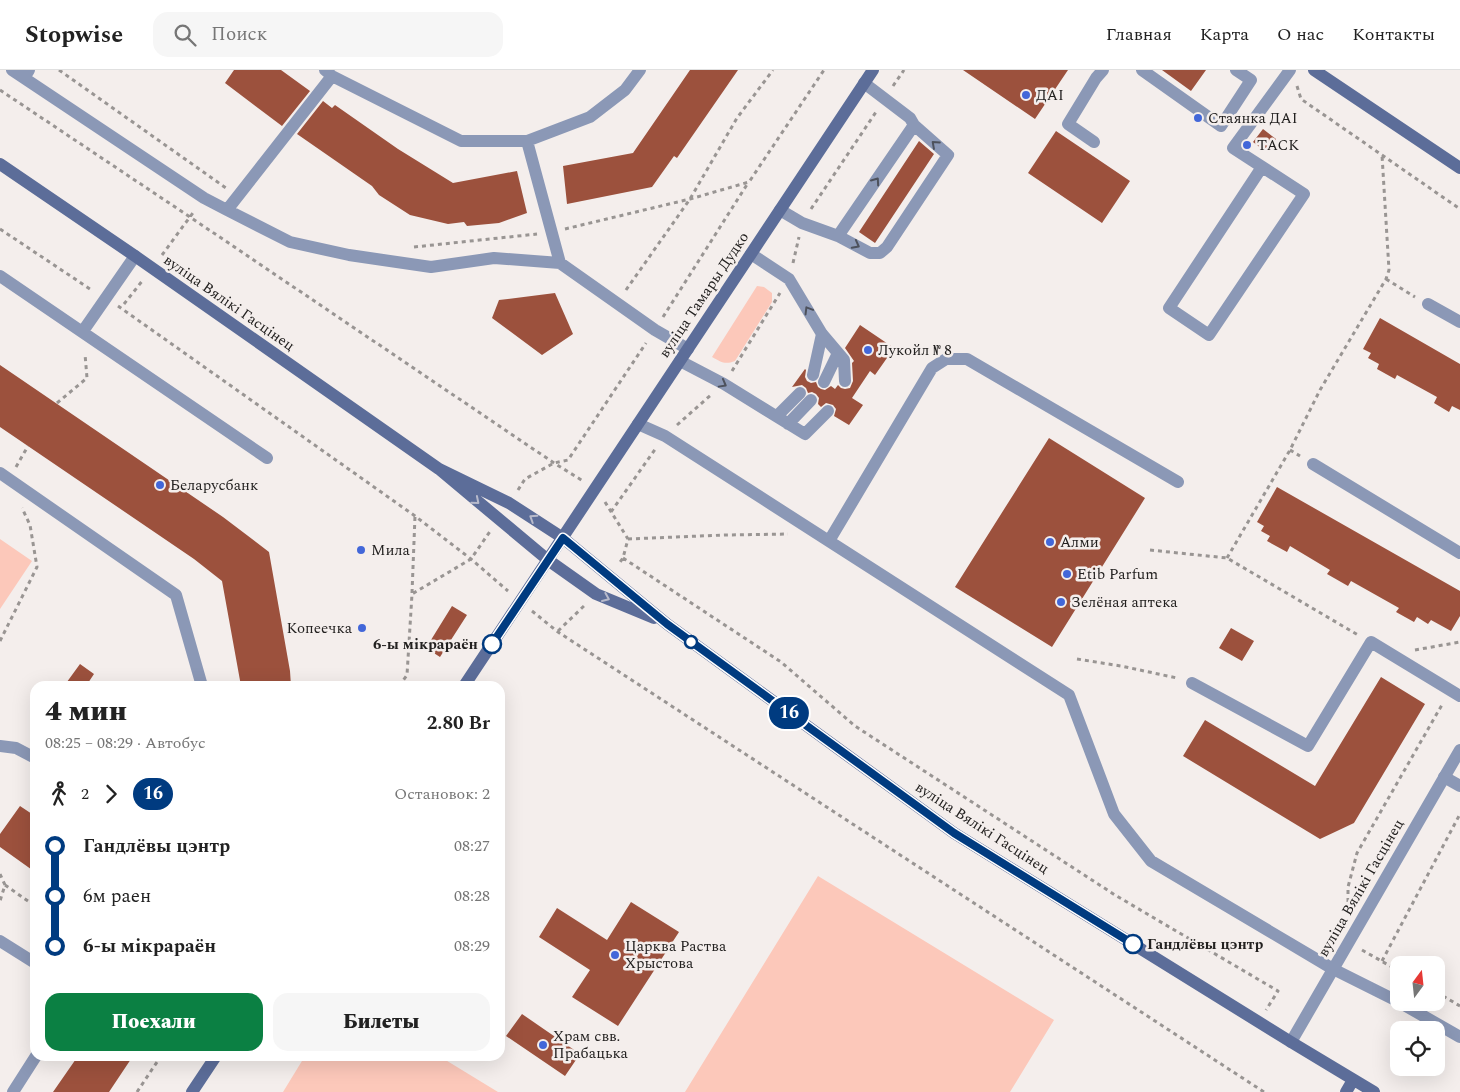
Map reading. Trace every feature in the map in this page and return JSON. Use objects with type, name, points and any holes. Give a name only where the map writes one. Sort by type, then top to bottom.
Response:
[{"type":"main road","name":"вуліца Тамары Дудко","points":[[467,681],[873,70]]},
{"type":"main road","points":[[1314,70],[1460,168]]},
{"type":"main road","name":"вуліца Вялікі Гасцінец","points":[[0,164],[135,256],[438,469],[548,560],[596,594],[667,624]]},
{"type":"main road","name":"вуліца Вялікі Гасцінец","points":[[438,469],[509,503],[563,538],[667,624],[954,833],[1290,1042],[1374,1092]]},
{"type":"main road","points":[[192,1092],[213,1061]]},
{"type":"main road","points":[[1346,1092],[1353,1080]]},
{"type":"street","points":[[12,70],[26,74],[204,198],[290,242],[349,255],[431,267],[494,258],[560,263],[655,330],[688,349]]},
{"type":"street","points":[[228,210],[328,73],[461,141],[527,141],[590,117],[625,90],[640,70]]},
{"type":"street","points":[[1094,142],[1068,124],[1102,70]]},
{"type":"street","points":[[1142,70],[1221,126],[1251,80],[1236,70]]},
{"type":"street","points":[[1262,167],[1169,308],[1209,335],[1304,194],[1233,148],[1287,73]]},
{"type":"street","points":[[780,210],[802,223],[838,236],[870,253],[880,253],[887,247],[948,155],[914,125],[910,118],[864,83]]},
{"type":"street","points":[[838,236],[914,125]]},
{"type":"street","points":[[527,141],[560,263]]},
{"type":"street","points":[[751,254],[789,279],[822,334],[844,360],[845,382]]},
{"type":"street","points":[[83,331],[135,256]]},
{"type":"street","points":[[0,276],[267,458]]},
{"type":"street","points":[[1428,304],[1460,322]]},
{"type":"street","points":[[822,334],[819,378],[838,353]]},
{"type":"street","points":[[829,541],[932,368],[946,359],[968,359],[1178,482]]},
{"type":"street","points":[[680,362],[724,384],[806,434],[828,411]]},
{"type":"street","points":[[777,416],[806,396],[788,424]]},
{"type":"street","points":[[638,424],[665,436],[1069,694],[1114,814],[1151,861],[1333,969],[1390,998]]},
{"type":"street","points":[[1313,464],[1460,553]]},
{"type":"street","points":[[4,476],[176,595],[201,681]]},
{"type":"street","points":[[1192,683],[1308,746],[1371,642],[1455,693]]},
{"type":"street","points":[[0,746],[16,748],[30,755]]},
{"type":"street","name":"вуліца Вялікі Гасцінец","points":[[1290,1042],[1460,750]]},
{"type":"street","points":[[1444,777],[1460,786]]},
{"type":"street","points":[[0,941],[30,960]]},
{"type":"street","points":[[1415,1011],[1460,1037]]},
{"type":"street","points":[[14,1092],[33,1061]]},
{"type":"path","points":[[59,70],[238,196]]},
{"type":"path","points":[[617,302],[690,199],[737,118],[773,70]]},
{"type":"path","points":[[408,247],[551,232],[690,199],[749,182],[824,70]]},
{"type":"path","points":[[612,512],[665,436],[724,384],[789,279],[802,223],[904,70]]},
{"type":"path","points":[[1287,73],[1298,87],[1301,99],[1460,209]]},
{"type":"path","points":[[0,90],[554,463],[525,479],[509,503]]},
{"type":"path","points":[[1227,558],[1290,450],[1320,390],[1386,279],[1389,270],[1382,155]]},
{"type":"path","points":[[166,249],[217,182]]},
{"type":"path","points":[[0,229],[87,288],[121,308],[415,516],[471,559],[558,632],[1264,1092]]},
{"type":"path","points":[[121,308],[144,279]]},
{"type":"path","points":[[1386,279],[1428,304]]},
{"type":"path","points":[[57,403],[87,378],[83,331]]},
{"type":"path","points":[[0,641],[37,567],[30,525],[4,476],[28,446]]},
{"type":"path","points":[[403,681],[407,675],[415,516]]},
{"type":"path","points":[[412,594],[471,559],[498,520]]},
{"type":"path","points":[[628,539],[788,534]]},
{"type":"path","points":[[1150,550],[1227,558],[1371,642]]},
{"type":"path","points":[[623,558],[781,662],[855,726],[1115,895],[1278,991],[1271,1003]]},
{"type":"path","points":[[1390,654],[1460,642]]},
{"type":"path","points":[[1077,659],[1166,675],[1192,683]]},
{"type":"path","points":[[1357,853],[1455,693]]},
{"type":"path","points":[[1382,961],[1460,814]]},
{"type":"path","points":[[0,874],[5,885],[30,902]]},
{"type":"path","points":[[0,902],[5,885]]},
{"type":"path","points":[[1445,997],[1460,1006]]},
{"type":"path","points":[[136,1092],[158,1061]]},
{"type":"shaded area","points":[[757,286],[764,287],[772,293],[772,302],[735,361],[728,363],[712,357]]},
{"type":"shaded area","points":[[0,539],[32,561],[0,609]]},
{"type":"shaded area","points":[[818,876],[1054,1020],[1010,1092],[685,1092]]},
{"type":"shaded area","points":[[302,1061],[447,1061],[498,1092],[283,1092]]},
{"type":"building","points":[[234,70],[281,70],[310,91],[282,126],[225,83]]},
{"type":"building","points":[[690,70],[738,70],[677,158],[674,156],[652,187],[567,204],[563,166],[633,153]]},
{"type":"building","name":"ДАІ","points":[[963,70],[1068,70],[1035,119]]},
{"type":"building","points":[[1162,70],[1206,70],[1191,91]]},
{"type":"building","points":[[323,101],[332,108],[335,105],[398,149],[453,183],[517,171],[527,213],[499,223],[467,226],[464,222],[448,224],[410,215],[379,195],[372,186],[297,134]]},
{"type":"building","points":[[1263,129],[1276,139],[1266,152],[1253,142]]},
{"type":"building","points":[[1056,131],[1130,181],[1102,223],[1028,173]]},
{"type":"building","points":[[919,141],[934,154],[875,243],[859,232]]},
{"type":"building","points":[[555,293],[573,334],[542,355],[492,318],[499,300]]},
{"type":"building","points":[[1380,318],[1460,364],[1460,410],[1452,406],[1449,412],[1434,403],[1437,397],[1397,375],[1395,379],[1377,369],[1379,364],[1368,358],[1371,353],[1363,349]]},
{"type":"building","points":[[860,325],[894,348],[875,375],[870,371],[852,398],[863,405],[849,425],[834,416],[836,409],[833,405],[826,403],[821,407],[818,404],[819,398],[816,394],[808,393],[802,385],[792,387],[805,369],[807,381],[811,383],[816,382],[821,389],[825,390],[831,386],[835,389],[838,385],[845,389],[850,388],[853,381],[852,363],[854,361],[845,348]]},
{"type":"building","points":[[0,365],[223,517],[269,552],[291,681],[240,681],[222,581],[194,559],[0,427]]},
{"type":"building","name":"Алми","points":[[1049,438],[1145,498],[1052,647],[955,587]]},
{"type":"building","points":[[1277,487],[1460,591],[1460,616],[1451,631],[1431,620],[1428,624],[1417,617],[1414,622],[1396,612],[1399,608],[1351,581],[1348,586],[1327,574],[1330,570],[1290,546],[1287,552],[1267,541],[1270,536],[1261,531],[1264,526],[1257,522]]},
{"type":"building","points":[[452,606],[467,615],[440,657],[426,648]]},
{"type":"building","points":[[1231,628],[1254,641],[1242,661],[1219,648]]},
{"type":"building","points":[[80,664],[94,674],[89,681],[68,681]]},
{"type":"building","points":[[1381,677],[1425,704],[1354,823],[1320,839],[1183,756],[1205,720],[1315,786]]},
{"type":"building","points":[[20,806],[30,813],[30,868],[0,847],[0,834]]},
{"type":"building","name":"Царква Раства Хрыстова","points":[[631,902],[679,932],[618,1026],[572,997],[590,970],[539,937],[557,908],[607,940]]},
{"type":"building","name":"Храм свв. Прабацька","points":[[522,1014],[580,1054],[565,1076],[506,1036]]},
{"type":"building","points":[[75,1061],[130,1061],[109,1092],[53,1092]]},
{"type":"bus line","name":"16","points":[[492,644],[563,538],[667,624],[954,833],[1133,944]]},
{"type":"place","name":"ДАІ","points":[[1026,95]]},
{"type":"place","name":"Стаянка ДАІ","points":[[1198,118]]},
{"type":"place","name":"ТАСК","points":[[1247,145]]},
{"type":"place","name":"Лукойл № 8","points":[[868,350]]},
{"type":"place","name":"Беларусбанк","points":[[160,485]]},
{"type":"place","name":"Алми","points":[[1050,542]]},
{"type":"place","name":"Мила","points":[[361,550]]},
{"type":"place","name":"Etib Parfum","points":[[1067,574]]},
{"type":"place","name":"Зелёная аптека","points":[[1061,602]]},
{"type":"place","name":"Копеечка","points":[[362,628]]},
{"type":"place","name":"6-ы мікрараён","points":[[492,644]]},
{"type":"place","name":"Гандлёвы цэнтр","points":[[1133,944]]},
{"type":"place","name":"Царква Раства Хрыстова","points":[[615,955]]},
{"type":"place","name":"Храм свв. Прабацька","points":[[543,1045]]}]
